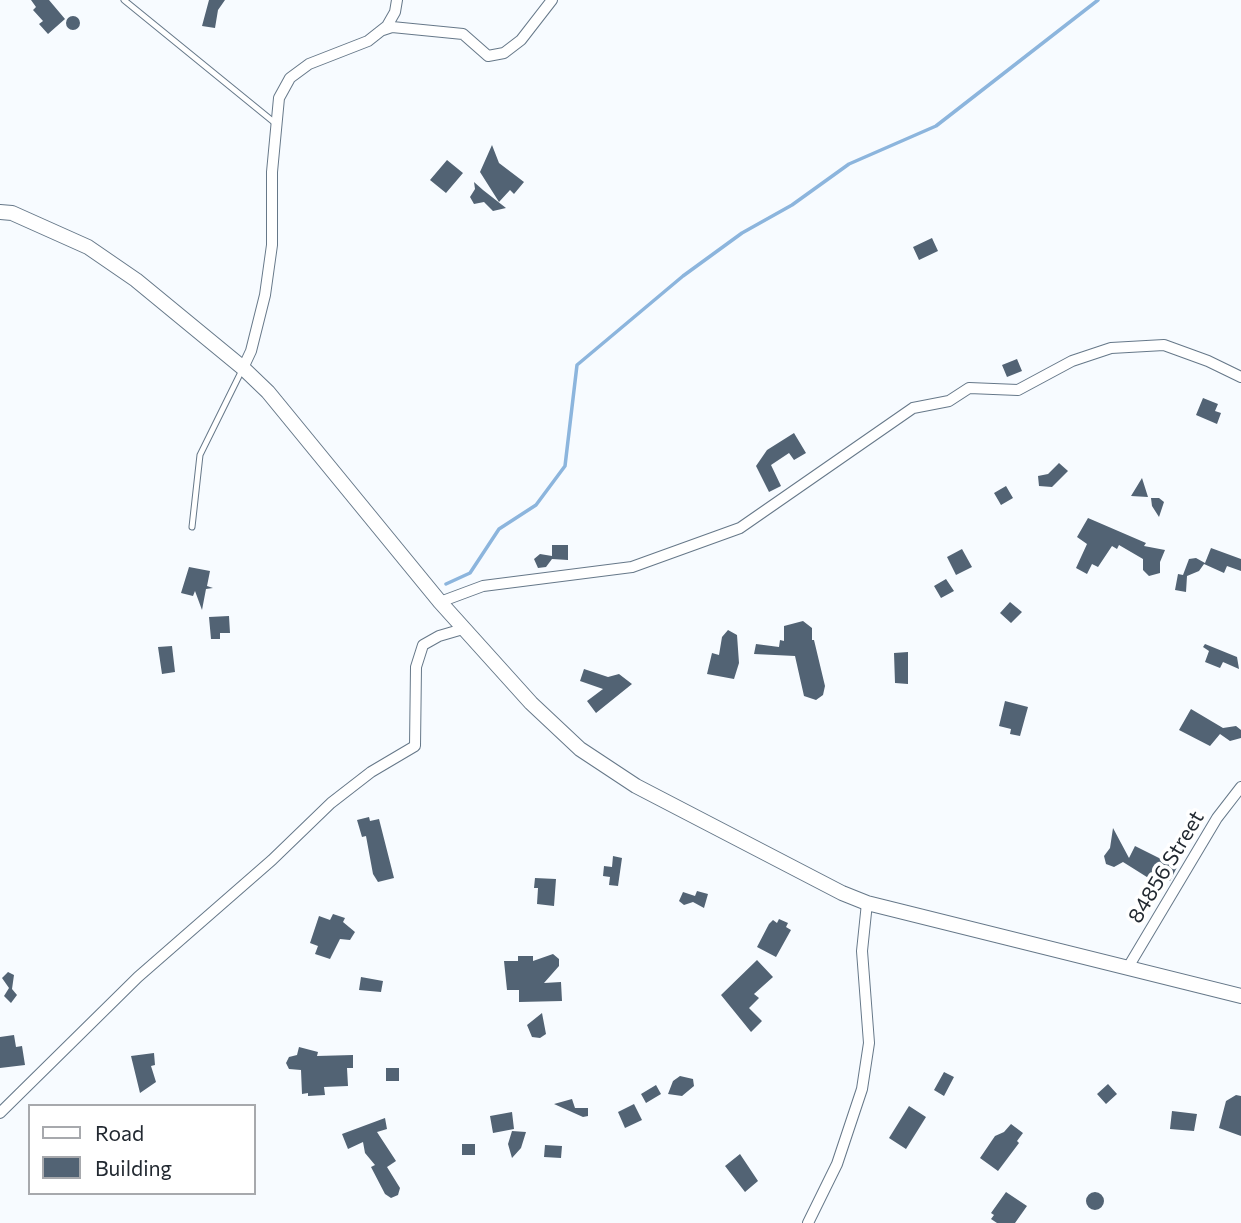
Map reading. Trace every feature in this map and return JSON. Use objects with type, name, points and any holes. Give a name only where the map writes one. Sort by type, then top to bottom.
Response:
[{"type":"street","points":[[383,30],[395,12],[397,0]]},
{"type":"street","points":[[243,368],[251,351],[265,295],[272,245],[275,123],[279,98],[290,78],[309,64],[368,41],[392,27],[463,34],[488,56],[504,53],[521,40],[552,0]]},
{"type":"street","points":[[0,212],[12,213],[88,247],[136,280],[243,368],[268,392],[463,629],[531,703],[580,749],[636,786],[842,893],[867,903],[1241,996]]},
{"type":"street","points":[[440,602],[484,586],[632,567],[740,528],[914,408],[949,401],[969,388],[1018,390],[1072,361],[1111,348],[1164,345],[1208,360],[1241,377]]},
{"type":"street","points":[[0,1113],[146,970],[272,860],[331,803],[371,772],[415,746],[416,667],[423,645],[439,636],[463,629]]},
{"type":"street","name":"84856 Street","points":[[1127,969],[1217,818],[1241,788]]},
{"type":"street","points":[[808,1223],[837,1164],[862,1089],[869,1043],[862,951],[867,903]]},
{"type":"lane","points":[[124,0],[275,123]]},
{"type":"lane","points":[[192,527],[200,455],[243,368]]},
{"type":"building","points":[[31,0],[49,0],[65,19],[48,34],[39,24],[43,21],[33,10],[36,7]]},
{"type":"building","points":[[209,0],[225,0],[218,10],[215,28],[202,26]]},
{"type":"building","points":[[70,16],[76,16],[80,23],[76,30],[70,30],[66,26],[66,20]]},
{"type":"building","points":[[492,145],[499,163],[524,182],[514,194],[510,190],[499,202],[480,172]]},
{"type":"building","points":[[447,160],[463,173],[446,193],[430,180]]},
{"type":"building","points":[[474,182],[506,208],[493,211],[484,202],[474,204],[470,197],[475,189]]},
{"type":"building","points":[[932,238],[938,251],[919,260],[913,247]]},
{"type":"building","points":[[1017,359],[1022,371],[1007,377],[1002,365]]},
{"type":"building","points":[[1203,398],[1218,404],[1215,411],[1221,413],[1217,424],[1196,415]]},
{"type":"building","points":[[794,433],[806,453],[794,460],[789,453],[771,465],[781,486],[769,492],[756,466],[767,450]]},
{"type":"building","points":[[1059,463],[1068,471],[1052,487],[1039,486],[1038,476],[1048,474]]},
{"type":"building","points":[[1142,478],[1148,497],[1131,496]]},
{"type":"building","points":[[1006,486],[1013,498],[1001,505],[994,493]]},
{"type":"building","points":[[1151,498],[1159,498],[1164,502],[1159,517],[1152,506]]},
{"type":"building","points":[[1088,518],[1146,543],[1144,546],[1165,550],[1160,562],[1160,573],[1149,576],[1143,570],[1143,559],[1119,545],[1117,549],[1112,546],[1098,567],[1092,564],[1087,574],[1076,568],[1087,544],[1077,537]]},
{"type":"building","points":[[552,545],[568,545],[568,560],[552,559],[546,567],[538,568],[534,559],[540,554],[552,556]]},
{"type":"building","points":[[1211,548],[1241,559],[1241,571],[1227,566],[1224,573],[1204,564],[1199,571],[1187,576],[1186,592],[1175,590],[1178,574],[1183,575],[1189,559],[1196,558],[1205,563]]},
{"type":"building","points":[[962,549],[972,567],[956,575],[947,557]]},
{"type":"building","points":[[189,567],[210,571],[207,586],[213,588],[206,589],[202,610],[195,591],[193,596],[181,593]]},
{"type":"building","points":[[946,579],[954,591],[941,598],[934,586]]},
{"type":"building","points":[[1010,602],[1022,612],[1011,623],[1000,613]]},
{"type":"building","points":[[229,616],[230,633],[220,633],[220,639],[211,639],[209,617]]},
{"type":"building","points":[[803,621],[812,628],[812,640],[825,686],[823,695],[816,700],[804,696],[795,656],[754,654],[756,644],[779,647],[780,640],[784,641],[784,626]]},
{"type":"building","points":[[728,630],[737,635],[739,663],[734,679],[707,674],[712,653],[719,655],[722,637]]},
{"type":"building","points":[[1205,644],[1237,657],[1239,669],[1223,662],[1220,668],[1205,662],[1209,651],[1203,647]]},
{"type":"building","points":[[172,646],[175,672],[162,674],[158,647]]},
{"type":"building","points":[[908,652],[908,684],[895,683],[894,653]]},
{"type":"building","points":[[584,669],[608,677],[619,674],[632,684],[596,713],[587,701],[603,689],[580,681]]},
{"type":"building","points":[[1005,701],[1028,707],[1020,736],[1010,734],[1011,729],[999,726]]},
{"type":"building","points":[[1191,709],[1223,728],[1236,726],[1241,730],[1241,738],[1230,741],[1220,734],[1210,746],[1179,730]]},
{"type":"building","points":[[369,817],[370,821],[379,819],[394,878],[378,882],[373,874],[366,836],[362,837],[357,820]]},
{"type":"building","points":[[1113,828],[1129,858],[1135,846],[1177,867],[1170,881],[1162,877],[1158,884],[1123,862],[1114,867],[1106,864],[1104,856],[1110,848]]},
{"type":"building","points":[[613,856],[622,858],[618,886],[609,885],[610,877],[603,876],[604,866],[612,867]]},
{"type":"building","points":[[535,878],[556,879],[554,906],[537,904],[538,888],[534,888]]},
{"type":"building","points":[[697,891],[708,894],[704,908],[693,902],[684,905],[679,901],[683,892],[695,896]]},
{"type":"building","points":[[333,914],[345,918],[343,922],[355,932],[350,940],[340,939],[330,959],[315,954],[318,946],[310,943],[319,916],[330,920]]},
{"type":"building","points":[[779,919],[788,923],[786,927],[791,930],[776,957],[757,947],[769,924],[773,920],[777,923]]},
{"type":"building","points":[[553,954],[559,959],[559,966],[544,983],[561,982],[562,1001],[519,1002],[519,990],[507,990],[504,961],[518,961],[518,956],[533,956],[533,961]]},
{"type":"building","points":[[757,960],[773,977],[754,994],[759,998],[749,1008],[762,1021],[751,1032],[721,995]]},
{"type":"building","points":[[8,972],[14,975],[12,989],[17,995],[11,1003],[4,996],[9,988],[2,978]]},
{"type":"building","points":[[361,977],[383,981],[381,992],[359,990]]},
{"type":"building","points":[[542,1013],[546,1034],[540,1038],[532,1037],[527,1025]]},
{"type":"building","points":[[14,1035],[16,1047],[22,1046],[25,1065],[0,1068],[0,1037]]},
{"type":"building","points":[[299,1047],[318,1052],[317,1056],[353,1055],[353,1068],[347,1068],[348,1086],[324,1087],[325,1095],[302,1094],[301,1070],[289,1069],[286,1063],[289,1057],[297,1055]]},
{"type":"building","points":[[154,1053],[155,1065],[151,1066],[156,1082],[140,1093],[131,1056]]},
{"type":"building","points":[[386,1068],[399,1068],[399,1081],[386,1081]]},
{"type":"building","points":[[944,1072],[954,1077],[944,1096],[934,1090]]},
{"type":"building","points":[[680,1076],[693,1079],[694,1086],[682,1096],[668,1094],[673,1081]]},
{"type":"building","points":[[1108,1084],[1117,1094],[1106,1104],[1097,1094]]},
{"type":"building","points":[[656,1085],[661,1094],[646,1103],[641,1094]]},
{"type":"building","points":[[1236,1095],[1241,1096],[1241,1136],[1219,1128],[1226,1101]]},
{"type":"building","points":[[572,1099],[575,1108],[588,1108],[588,1116],[583,1117],[554,1104]]},
{"type":"building","points":[[634,1104],[642,1120],[625,1128],[618,1112]]},
{"type":"building","points":[[909,1106],[926,1117],[906,1149],[889,1138]]},
{"type":"building","points":[[1172,1111],[1197,1114],[1194,1131],[1170,1129]]},
{"type":"building","points":[[512,1112],[514,1129],[493,1133],[490,1116]]},
{"type":"building","points":[[385,1118],[387,1129],[377,1132],[396,1161],[387,1167],[400,1188],[398,1195],[391,1198],[385,1194],[371,1167],[375,1165],[365,1153],[363,1142],[348,1149],[342,1134]]},
{"type":"building","points":[[1011,1124],[1023,1133],[1017,1141],[1019,1143],[998,1171],[980,1158],[995,1136],[1004,1132]]},
{"type":"building","points":[[512,1131],[526,1132],[521,1148],[512,1158],[508,1144]]},
{"type":"building","points":[[462,1144],[475,1144],[475,1155],[462,1155]]},
{"type":"building","points":[[545,1145],[562,1146],[561,1158],[544,1157]]},
{"type":"building","points":[[740,1154],[758,1181],[745,1192],[725,1166]]},
{"type":"building","points":[[1006,1192],[1027,1206],[1015,1223],[997,1223],[991,1219],[994,1215],[991,1213]]},
{"type":"building","points":[[1095,1192],[1101,1195],[1104,1201],[1101,1207],[1095,1210],[1089,1207],[1086,1201],[1089,1195]]},
{"type":"waterway","points":[[446,584],[470,573],[499,529],[536,505],[565,466],[577,365],[683,276],[742,233],[792,205],[849,164],[936,126],[1098,0]]}]
